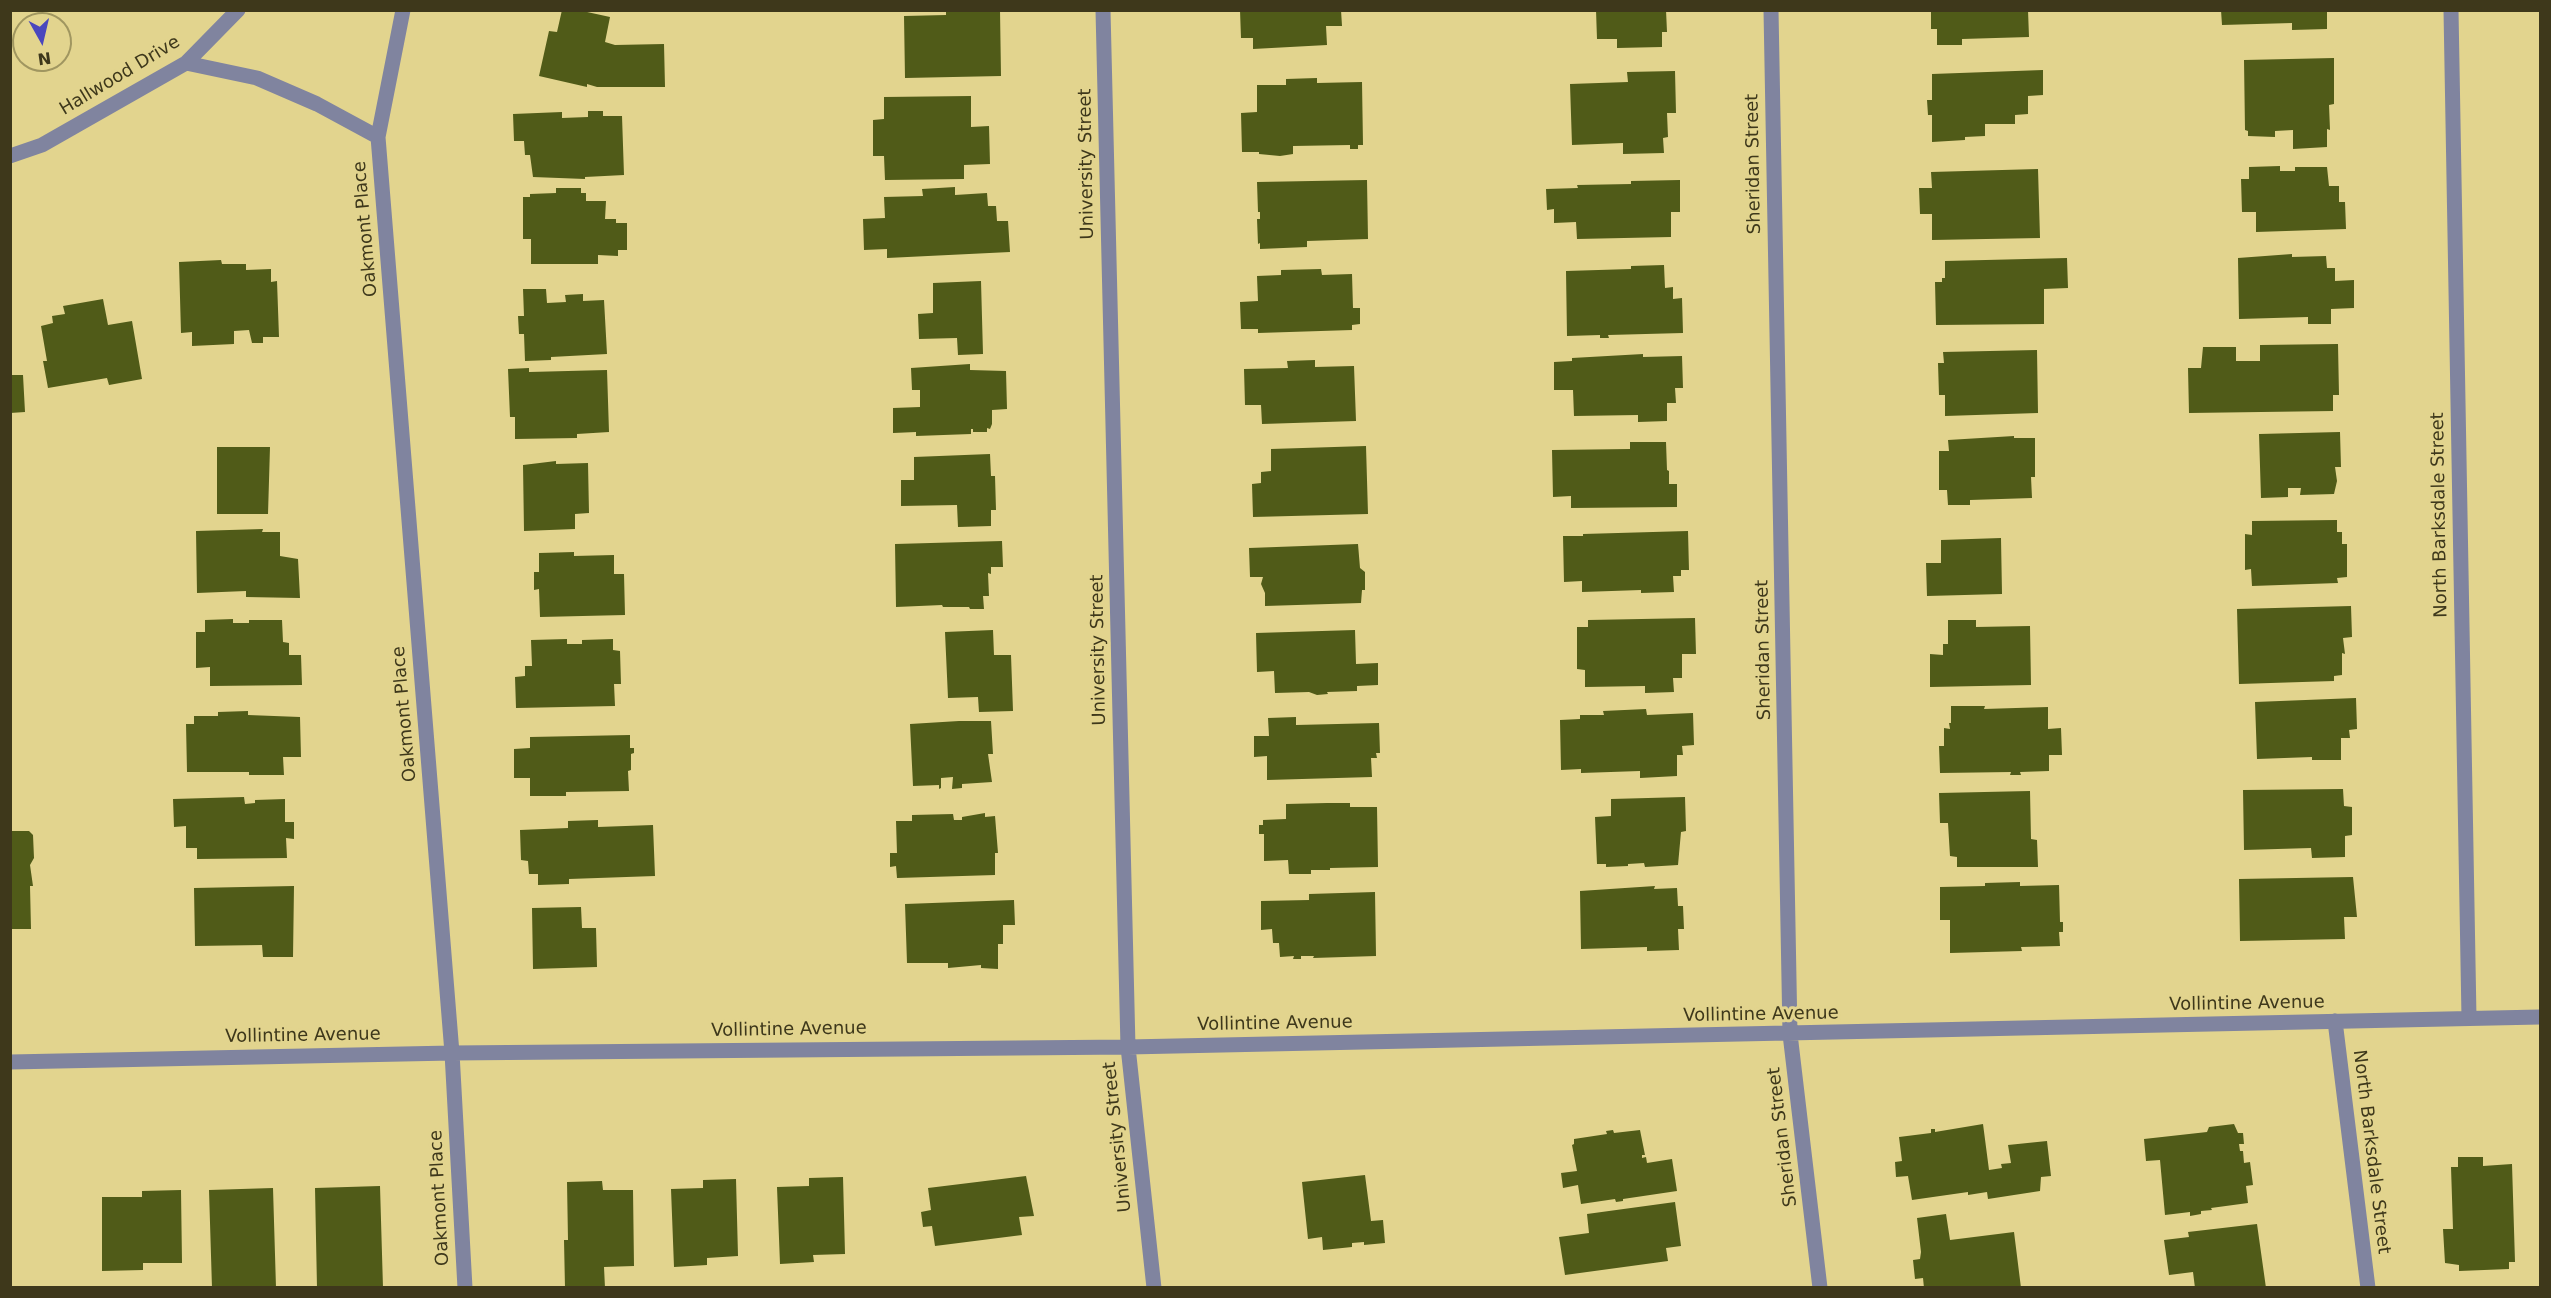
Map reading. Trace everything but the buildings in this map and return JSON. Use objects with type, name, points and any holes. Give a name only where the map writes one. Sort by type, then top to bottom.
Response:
[{"type":"street","name":"Hallwood Drive","points":[[10,156],[42,145],[186,63],[238,10]]},
{"type":"street","name":"Oakmont Place","points":[[403,10],[378,137],[452,1053],[465,1287]]},
{"type":"street","name":"University Street","points":[[1103,10],[1128,1047],[1154,1287]]},
{"type":"street","name":"Sheridan Street","points":[[1771,10],[1790,1034],[1820,1287]]},
{"type":"street","name":"North Barksdale Street","points":[[2451,10],[2469,1018]]},
{"type":"street","name":"Oakmont Place","points":[[186,63],[257,78],[317,104],[378,137]]},
{"type":"street","name":"Vollintine Avenue","points":[[10,1062],[452,1053],[1128,1047],[2541,1017]]},
{"type":"street","name":"North Barksdale Street","points":[[2335,1021],[2368,1287]]}]
